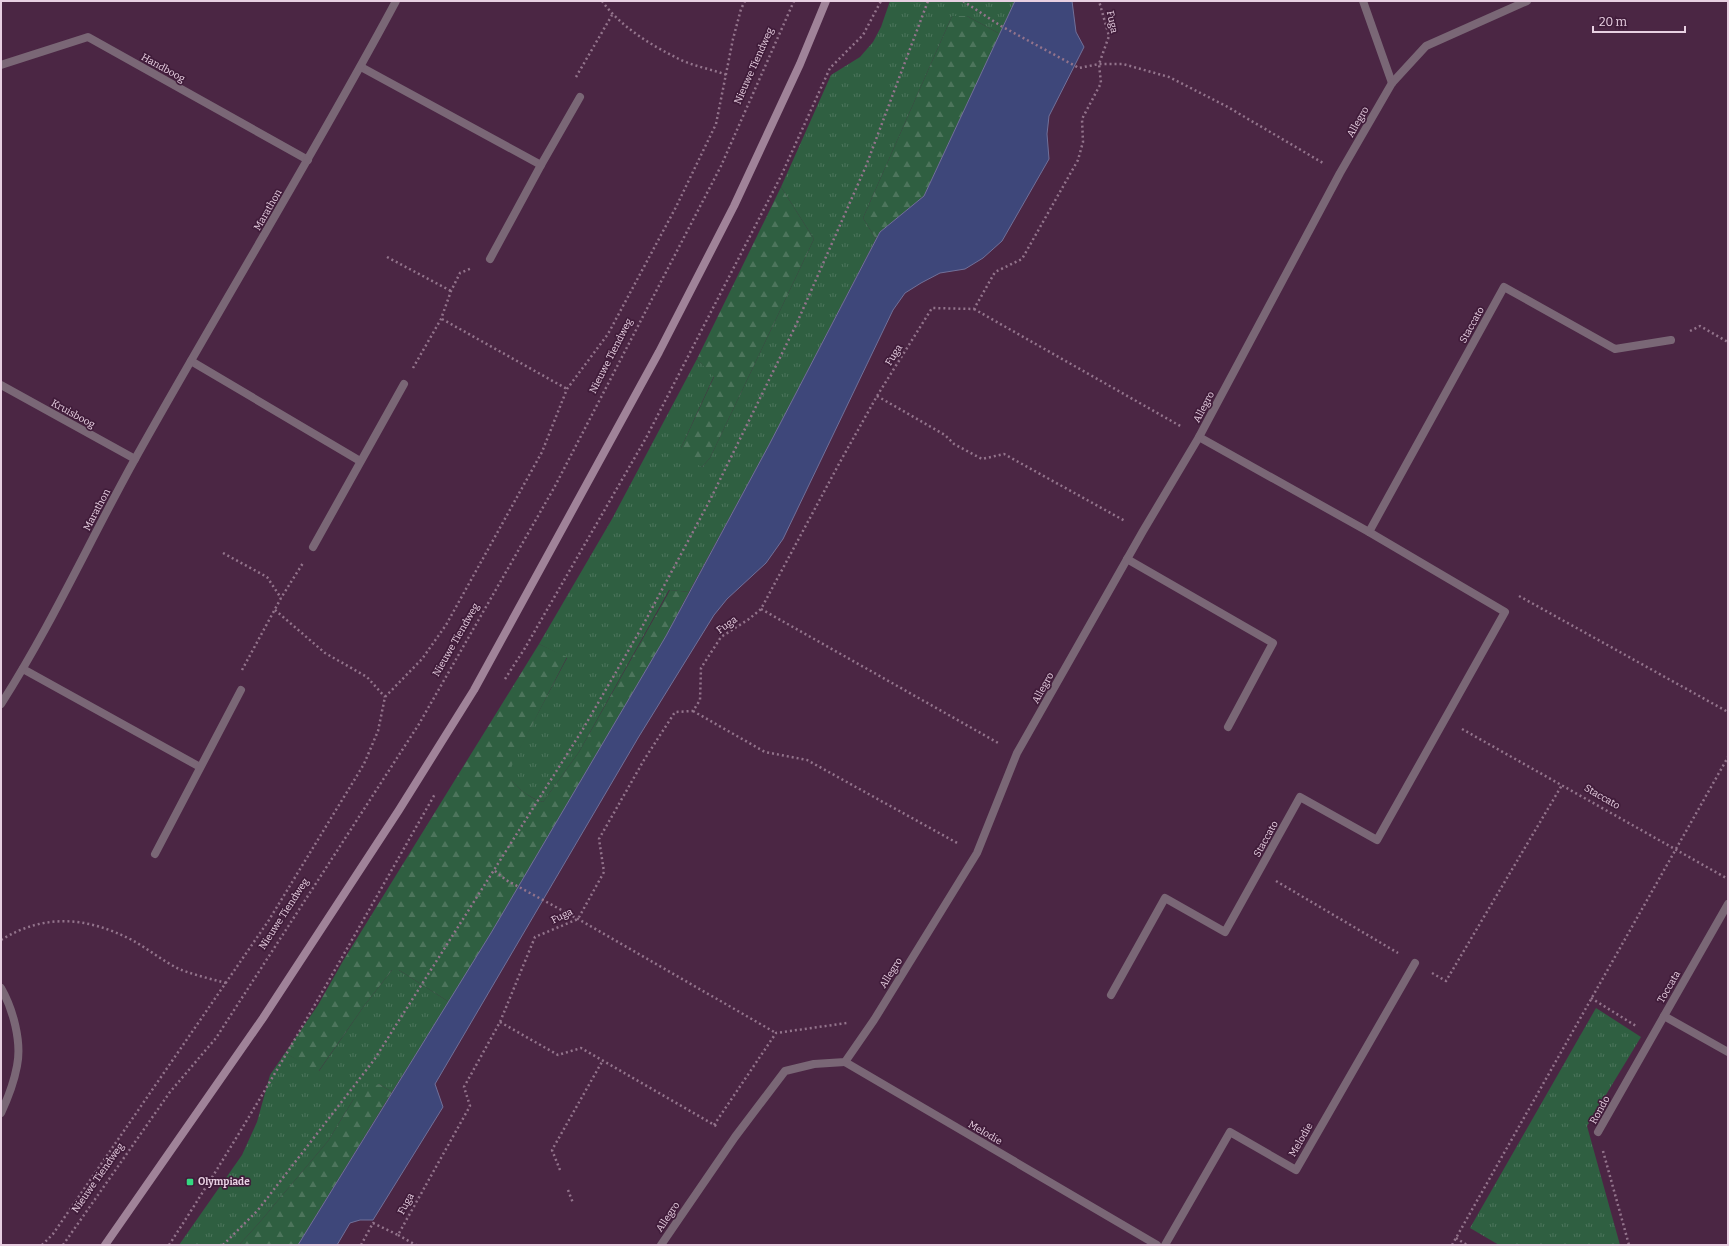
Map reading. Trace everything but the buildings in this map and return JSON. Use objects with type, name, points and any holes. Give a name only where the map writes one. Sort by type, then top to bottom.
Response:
[{"type":"street","name":"Marathon","points":[[1,704],[24,669],[135,459],[361,67],[396,1]]},
{"type":"street","points":[[105,1245],[263,1018],[399,810],[474,690],[591,478],[681,310],[734,206],[800,64],[826,1]]},
{"type":"street","points":[[1363,1],[1392,83]]},
{"type":"street","name":"Allegro","points":[[661,1245],[735,1137],[785,1071],[814,1064],[845,1062],[881,1008],[977,853],[1017,753],[1127,558],[1199,437],[1340,173],[1392,83],[1426,46],[1527,1]]},
{"type":"street","name":"Handboog","points":[[1,65],[88,37],[308,160]]},
{"type":"street","points":[[361,67],[541,165]]},
{"type":"street","points":[[490,259],[580,97]]},
{"type":"street","name":"Staccato","points":[[1369,532],[1504,287],[1615,349],[1671,340]]},
{"type":"street","points":[[191,362],[360,461]]},
{"type":"street","points":[[312,547],[404,384]]},
{"type":"street","name":"Kruisboog","points":[[1,385],[135,459]]},
{"type":"street","points":[[1199,437],[1369,532],[1505,612]]},
{"type":"street","points":[[1127,558],[1273,643],[1228,727]]},
{"type":"street","name":"Staccato","points":[[1112,995],[1165,898],[1225,932],[1300,797],[1377,840],[1505,612]]},
{"type":"street","points":[[24,669],[200,767]]},
{"type":"street","points":[[155,854],[241,690]]},
{"type":"street","name":"Toccata","points":[[1728,904],[1664,1016],[1728,1052]]},
{"type":"street","name":"Melodie","points":[[1165,1245],[1230,1132],[1296,1170],[1415,963]]},
{"type":"street","points":[[1,988],[8,1001],[17,1034],[18,1065],[9,1096],[1,1113]]},
{"type":"street","name":"Rondo","points":[[1598,1132],[1664,1016]]},
{"type":"street","name":"Melodie","points":[[845,1062],[1157,1245]]},
{"type":"path","points":[[602,1],[612,15],[639,36],[678,59],[727,75]]},
{"type":"path","name":"Nieuwe Tiendweg","points":[[42,1245],[53,1234],[269,920],[364,764],[378,731],[385,697],[422,660],[446,625],[542,452],[567,389],[608,334],[676,207],[716,124],[727,75],[732,39],[745,1]]},
{"type":"path","name":"Nieuwe Tiendweg","points":[[63,1245],[170,1092],[216,1038],[419,724],[554,488],[714,180],[794,1]]},
{"type":"path","points":[[223,1245],[258,1210],[374,1060],[495,871],[591,716],[642,627],[710,500],[796,325],[866,166],[928,1]]},
{"type":"path","points":[[963,1],[1001,26],[1079,68],[1099,64],[1123,64],[1169,77],[1226,106],[1340,173]]},
{"type":"path","name":"Fuga","points":[[398,1235],[470,1106],[464,1087],[500,1022],[535,938],[578,919],[604,872],[599,839],[644,760],[675,712],[693,711],[700,700],[701,668],[721,637],[761,609],[877,396],[932,308],[974,309],[995,272],[1022,259],[1078,160],[1083,142],[1082,119],[1101,83],[1099,64],[1109,36],[1099,1]]},
{"type":"path","points":[[580,97],[570,88],[612,15]]},
{"type":"path","points":[[387,257],[451,291]]},
{"type":"path","points":[[404,384],[442,319],[451,291],[460,273],[490,259]]},
{"type":"path","points":[[974,309],[1199,437]]},
{"type":"path","points":[[442,319],[567,389]]},
{"type":"path","points":[[1671,340],[1700,326],[1728,342]]},
{"type":"path","points":[[877,396],[945,435],[954,444],[982,459],[1004,454],[1143,531]]},
{"type":"path","points":[[241,690],[239,676],[281,598],[312,547]]},
{"type":"path","points":[[223,553],[267,577],[281,598]]},
{"type":"path","points":[[1505,612],[1516,594],[1728,712]]},
{"type":"path","points":[[761,609],[1017,753]]},
{"type":"path","points":[[275,610],[324,653],[367,677],[385,697]]},
{"type":"path","points":[[693,711],[765,752],[807,760],[977,853]]},
{"type":"path","name":"Staccato","points":[[1446,719],[1728,879]]},
{"type":"path","points":[[1452,1245],[1590,998],[1728,757]]},
{"type":"path","points":[[1259,871],[1446,981],[1562,785]]},
{"type":"path","points":[[495,871],[506,880],[578,919],[776,1033]]},
{"type":"path","points":[[1,940],[18,930],[45,922],[72,921],[99,926],[132,940],[179,969],[226,983]]},
{"type":"path","points":[[1590,998],[1653,1036]]},
{"type":"path","points":[[500,1022],[558,1055],[581,1048],[735,1137]]},
{"type":"path","points":[[560,1170],[552,1150],[603,1060]]},
{"type":"path","name":"Rondo","points":[[1598,1132],[1629,1245]]},
{"type":"path","points":[[568,1190],[573,1203]]},
{"type":"path","points":[[361,1245],[373,1223],[416,1245]]},
{"type":"path","points":[[1456,1238],[1467,1245]]},
{"type":"green space","points":[[890,1],[1015,1],[1000,34],[967,16],[952,16],[863,218],[876,239],[769,445],[689,592],[669,590],[579,752],[543,802],[537,800],[522,791],[506,774],[567,658],[539,644],[612,519],[697,359],[714,376],[681,448],[702,467],[710,458],[814,239],[781,187],[831,75],[860,57],[873,42],[881,27]]},
{"type":"green space","points":[[952,16],[967,16],[1000,34],[924,196],[880,232],[876,239],[863,218]]},
{"type":"green space","points":[[781,187],[814,239],[710,458],[702,467],[683,458],[681,448],[714,377],[697,359]]},
{"type":"green space","points":[[670,590],[689,592],[666,636],[449,1002],[399,970],[392,970],[364,1006],[318,1072],[285,1053],[318,1005],[343,961],[539,644],[567,657],[507,774],[522,791],[543,802],[579,752]]},
{"type":"green space","points":[[392,970],[399,970],[449,1002],[392,1092],[379,1084],[353,1100],[328,1141],[239,1245],[179,1245],[242,1155],[257,1122],[270,1075],[285,1053],[319,1071],[364,1006]]},
{"type":"green space","points":[[1596,1008],[1641,1037],[1587,1126],[1620,1245],[1499,1245],[1470,1228]]},
{"type":"green space","points":[[379,1084],[392,1092],[298,1245],[239,1245],[328,1141],[353,1100],[364,1089]]},
{"type":"water","points":[[1015,1],[1072,1],[1076,32],[1084,47],[1049,116],[1047,134],[1049,159],[1002,241],[983,258],[965,269],[940,273],[905,293],[893,310],[783,539],[766,563],[727,599],[714,615],[638,738],[435,1084],[443,1107],[373,1220],[360,1220],[350,1223],[337,1245],[298,1245],[491,933],[666,636],[769,445],[880,232],[924,196]]},
{"type":"place","name":"Olympiade","points":[[190,1182]]}]
